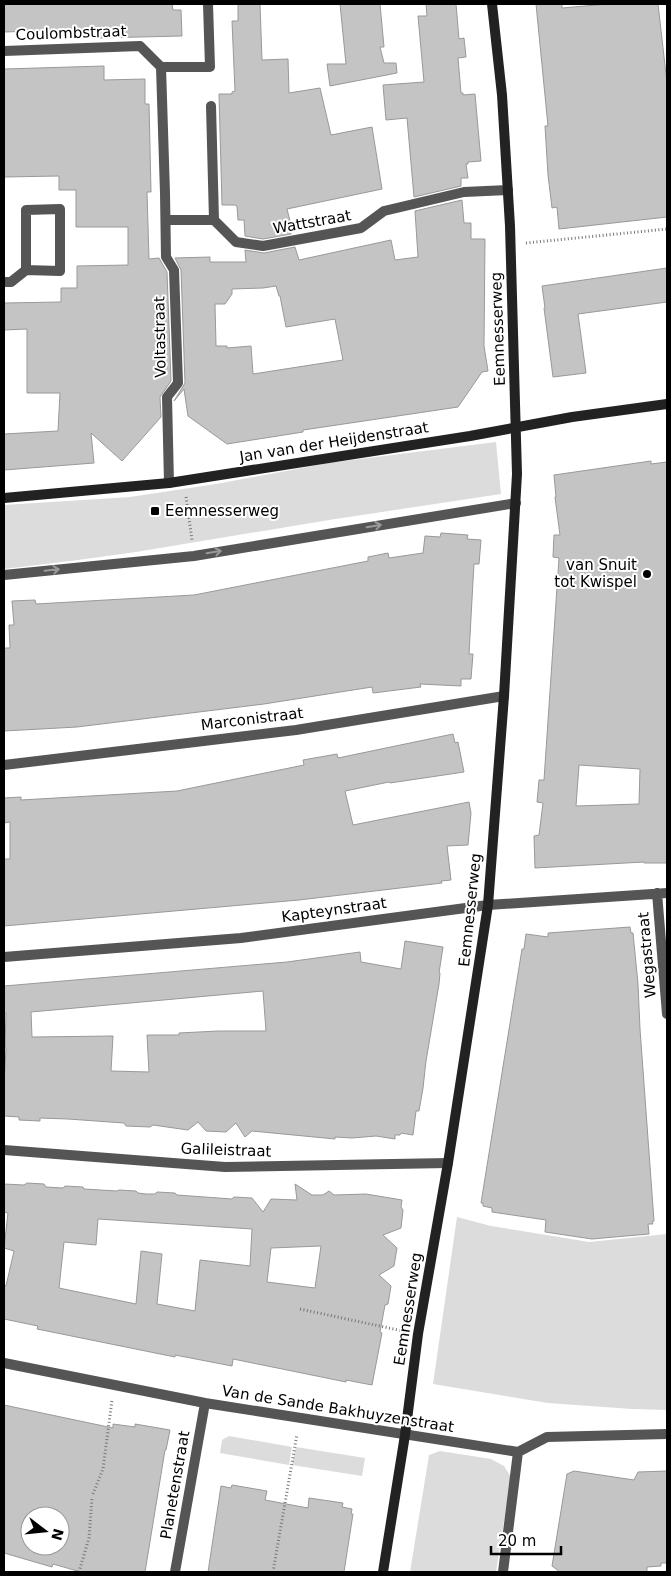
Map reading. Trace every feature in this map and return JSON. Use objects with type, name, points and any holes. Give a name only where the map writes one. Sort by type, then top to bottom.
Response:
[{"type":"street","points":[[161,67],[210,67],[208,4]]},
{"type":"street","name":"Eemnesserweg","points":[[383,1572],[405,1435],[418,1334],[448,1163],[488,905],[504,696],[516,503],[516,428],[508,190],[502,95],[492,4]]},
{"type":"street","name":"Coulombstraat","points":[[4,50],[140,46],[161,67]]},
{"type":"street","name":"Voltastraat","points":[[161,67],[166,257],[174,270],[178,383],[167,397],[170,483]]},
{"type":"street","points":[[166,220],[214,220],[210,106]]},
{"type":"street","name":"Wattstraat","points":[[214,220],[236,242],[263,246],[361,228],[384,211],[464,192],[508,190]]},
{"type":"street","points":[[4,282],[11,282],[26,270],[60,271],[60,210],[26,210],[26,270]]},
{"type":"street","name":"Jan van der Heijdenstraat","points":[[4,498],[170,483],[470,436],[631,408],[667,404]]},
{"type":"street","points":[[4,575],[194,556],[516,503]]},
{"type":"street","name":"Marconistraat","points":[[4,765],[296,730],[504,696]]},
{"type":"street","name":"Kapteynstraat","points":[[4,957],[241,938],[488,905],[662,893]]},
{"type":"street","name":"Wegastraat","points":[[662,893],[667,1014]]},
{"type":"street","name":"Galileistraat","points":[[4,1150],[225,1167],[448,1163]]},
{"type":"street","name":"Van de Sande Bakhuyzenstraat","points":[[4,1363],[205,1403],[518,1452]]},
{"type":"street","name":"Planetenstraat","points":[[175,1572],[205,1403]]},
{"type":"street","points":[[503,1572],[518,1452],[547,1437],[667,1434]]},
{"type":"path","points":[[511,245],[667,229]]},
{"type":"path","points":[[300,1309],[418,1334]]},
{"type":"path","points":[[79,1572],[89,1538],[93,1496],[103,1469],[114,1385]]},
{"type":"path","points":[[274,1572],[299,1419]]},
{"type":"shaded area","points":[[496,442],[501,494],[136,552],[4,569],[4,505],[130,497],[216,484],[328,463]]},
{"type":"shaded area","points":[[457,1217],[491,1226],[589,1242],[667,1234],[667,1410],[548,1403],[433,1384]]},
{"type":"shaded area","points":[[229,1436],[292,1447],[289,1465],[220,1453],[222,1440]]},
{"type":"shaded area","points":[[296,1447],[365,1458],[362,1476],[292,1465]]},
{"type":"shaded area","points":[[440,1451],[491,1459],[504,1466],[511,1477],[496,1572],[410,1572],[429,1455]]},
{"type":"building","points":[[4,4],[172,4],[173,10],[181,10],[182,36],[97,38],[96,29],[4,32]]},
{"type":"building","points":[[238,4],[260,4],[262,60],[288,59],[289,93],[320,88],[331,135],[372,127],[382,189],[287,209],[290,221],[287,221],[291,234],[263,239],[245,236],[244,220],[238,220],[237,206],[222,205],[219,94],[232,94],[235,91],[232,21],[238,21]]},
{"type":"building","points":[[340,4],[380,4],[384,47],[380,47],[384,63],[396,63],[397,73],[330,86],[327,64],[346,64]]},
{"type":"building","points":[[426,4],[456,4],[459,39],[464,38],[466,57],[458,58],[461,93],[463,95],[475,94],[481,161],[468,162],[466,164],[468,178],[461,178],[461,186],[414,197],[407,118],[386,120],[383,85],[424,82],[418,16],[427,16]]},
{"type":"building","points":[[536,4],[562,4],[562,8],[608,4],[658,4],[667,83],[667,217],[559,229],[557,207],[552,208],[548,175],[545,126],[548,126]]},
{"type":"building","points":[[104,66],[104,80],[145,79],[145,104],[149,104],[151,192],[147,192],[149,259],[159,258],[167,272],[171,381],[160,397],[161,417],[122,461],[91,433],[94,463],[4,470],[4,434],[58,431],[60,393],[27,393],[27,329],[4,330],[4,303],[61,302],[61,288],[77,288],[77,266],[128,265],[128,227],[76,227],[76,190],[59,190],[59,176],[4,177],[4,69]]},
{"type":"building","points":[[462,200],[464,223],[471,223],[471,239],[485,239],[484,346],[488,371],[482,372],[458,407],[303,430],[303,432],[227,444],[188,416],[184,389],[174,401],[185,383],[181,270],[175,258],[210,257],[210,262],[246,262],[245,250],[264,253],[295,247],[299,260],[391,240],[395,260],[418,257],[415,211]],"holes":[[[276,286],[286,327],[335,319],[343,360],[253,374],[251,346],[227,348],[227,346],[216,346],[215,304],[225,304],[232,294],[232,289]]]},
{"type":"building","points":[[667,268],[667,302],[578,314],[586,373],[553,377],[542,286]]},
{"type":"building","points":[[651,461],[651,464],[667,462],[667,863],[644,862],[535,868],[534,836],[539,835],[543,803],[537,802],[539,780],[544,780],[559,558],[553,557],[554,535],[560,535],[554,475]],"holes":[[[579,765],[640,769],[639,804],[576,806]]]},
{"type":"building","points":[[441,533],[468,535],[467,539],[481,540],[479,564],[474,564],[469,654],[473,654],[471,679],[461,679],[461,686],[420,684],[421,687],[373,693],[372,687],[264,704],[77,727],[4,731],[4,648],[10,648],[9,625],[14,625],[12,601],[35,600],[36,604],[194,595],[368,561],[368,557],[388,553],[389,558],[423,553],[425,536],[440,537]]},
{"type":"building","points":[[453,734],[455,743],[458,742],[464,772],[389,782],[345,791],[353,825],[469,802],[471,813],[468,845],[447,846],[451,880],[441,881],[442,883],[299,900],[4,926],[4,859],[10,859],[10,822],[4,823],[4,798],[21,797],[21,800],[177,791],[304,765],[303,760],[337,754],[338,758]]},
{"type":"building","points":[[630,927],[631,933],[633,933],[638,984],[654,1221],[652,1222],[653,1224],[648,1224],[649,1234],[592,1239],[545,1232],[546,1220],[492,1212],[492,1208],[483,1206],[483,1203],[481,1203],[526,934],[548,937],[548,933]]},
{"type":"building","points":[[405,941],[443,947],[423,1088],[419,1111],[416,1111],[413,1135],[401,1133],[400,1135],[395,1135],[395,1139],[376,1136],[335,1137],[335,1139],[252,1131],[245,1137],[236,1123],[226,1132],[206,1131],[198,1122],[188,1130],[153,1125],[150,1127],[126,1126],[124,1123],[68,1119],[40,1118],[40,1121],[19,1120],[19,1117],[4,1116],[6,1013],[4,1013],[4,986],[287,962],[360,952],[361,962],[401,969]],"holes":[[[263,991],[266,1031],[218,1031],[179,1033],[179,1035],[147,1035],[149,1072],[111,1071],[113,1036],[32,1037],[31,1012]]]},
{"type":"building","points":[[27,1183],[44,1184],[46,1187],[83,1187],[84,1189],[136,1191],[146,1194],[155,1194],[157,1192],[232,1199],[234,1197],[252,1198],[263,1212],[271,1199],[297,1200],[295,1184],[312,1195],[323,1195],[329,1191],[334,1195],[366,1194],[402,1200],[401,1228],[383,1235],[397,1248],[394,1266],[379,1275],[391,1286],[388,1304],[385,1305],[380,1332],[382,1333],[372,1385],[346,1380],[346,1382],[233,1359],[232,1366],[175,1355],[175,1357],[37,1329],[38,1326],[4,1319],[4,1285],[6,1286],[14,1251],[4,1248],[8,1213],[4,1212],[4,1184],[24,1185]],"holes":[[[98,1219],[252,1229],[250,1266],[200,1260],[195,1311],[157,1304],[162,1254],[141,1251],[136,1304],[59,1288],[64,1242],[96,1245]],[[321,1246],[315,1288],[267,1282],[271,1248]]]},
{"type":"building","points":[[4,1405],[113,1428],[113,1424],[135,1427],[135,1424],[170,1430],[145,1572],[81,1572],[53,1564],[52,1567],[4,1553]]},
{"type":"building","points":[[574,1471],[634,1480],[638,1472],[667,1471],[667,1563],[661,1563],[661,1566],[647,1567],[647,1572],[560,1572],[552,1566],[567,1474]]},
{"type":"building","points":[[232,1485],[267,1491],[265,1500],[308,1508],[309,1498],[343,1503],[342,1507],[352,1509],[351,1514],[353,1514],[344,1572],[208,1572],[221,1486],[231,1488]]},
{"type":"place","name":"Eemnesserweg","points":[[155,511]]},
{"type":"place","name":"van Snuit tot Kwispel","points":[[647,574]]}]
